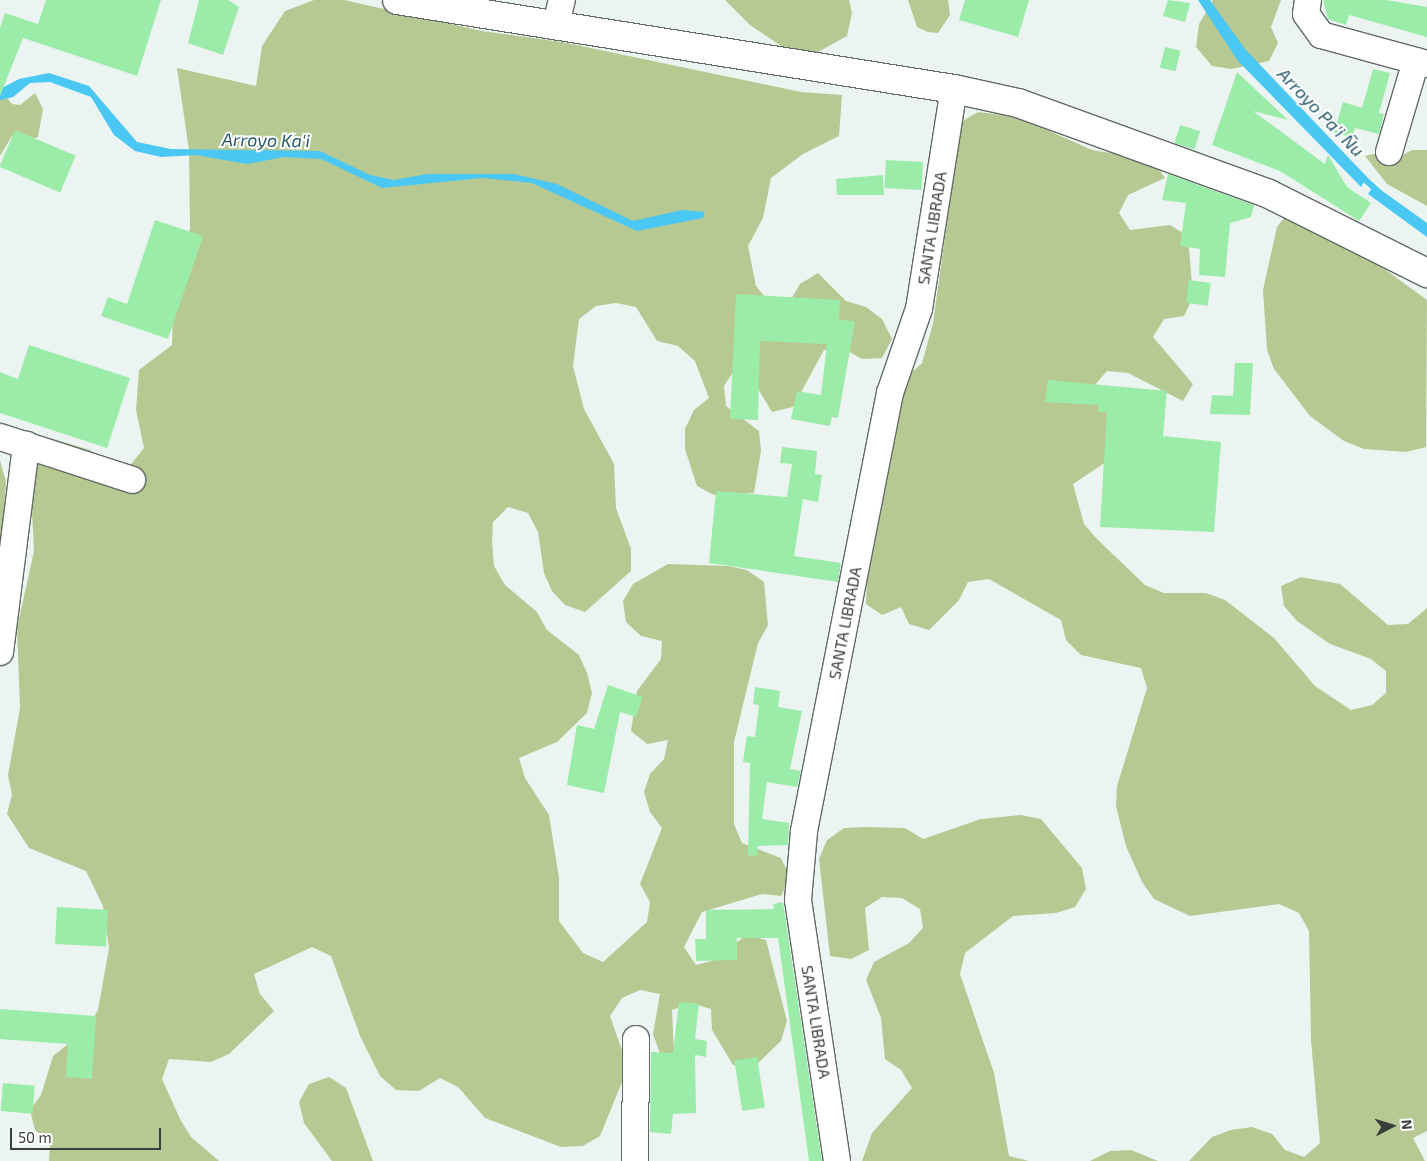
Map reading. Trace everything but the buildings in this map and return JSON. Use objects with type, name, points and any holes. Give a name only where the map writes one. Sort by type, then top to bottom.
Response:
[{"type":"main road","points":[[397,0],[559,13],[954,89],[1092,127],[1269,194],[1427,273]]},
{"type":"street","points":[[1308,0],[1306,14],[1321,35],[1422,62],[1389,152]]},
{"type":"street","name":"SANTA LIBRADA","points":[[837,1161],[798,900],[804,831],[890,393],[919,309],[954,89]]},
{"type":"street","points":[[0,437],[132,480]]},
{"type":"street","points":[[0,652],[26,445]]},
{"type":"street","points":[[635,1161],[636,1039]]},
{"type":"green space","points":[[314,0],[344,0],[482,31],[562,42],[801,92],[842,95],[839,136],[803,154],[771,178],[763,218],[748,246],[756,286],[769,302],[790,301],[800,284],[818,273],[846,301],[866,307],[882,319],[892,339],[882,358],[862,359],[844,349],[824,350],[793,407],[772,412],[752,379],[735,369],[724,386],[726,406],[759,431],[761,451],[754,493],[714,495],[697,486],[685,449],[685,429],[694,410],[709,398],[695,361],[678,346],[657,341],[636,307],[616,303],[596,306],[579,319],[573,366],[584,409],[614,464],[616,508],[631,549],[631,571],[585,612],[565,605],[552,591],[544,573],[538,532],[528,513],[508,507],[493,522],[494,566],[505,585],[537,612],[547,630],[579,655],[587,673],[592,693],[587,713],[557,742],[519,758],[525,778],[549,815],[559,878],[559,921],[583,953],[603,962],[647,922],[650,902],[640,884],[662,828],[650,812],[644,792],[650,774],[664,759],[668,740],[647,744],[631,731],[637,691],[661,659],[662,641],[641,636],[626,622],[623,601],[633,584],[668,564],[728,566],[747,570],[764,582],[768,625],[758,643],[734,742],[734,824],[742,843],[781,858],[790,877],[781,896],[762,894],[702,912],[684,947],[696,965],[715,960],[746,935],[766,940],[787,1021],[781,1041],[752,1069],[733,1065],[712,1030],[711,1009],[691,1003],[672,1010],[674,1053],[666,1071],[653,1034],[660,994],[640,990],[622,998],[610,1016],[624,1056],[624,1077],[600,1136],[583,1146],[561,1147],[485,1118],[458,1087],[440,1078],[419,1091],[396,1090],[380,1076],[360,1036],[331,956],[312,947],[254,974],[260,994],[274,1011],[229,1054],[211,1062],[169,1059],[162,1079],[180,1119],[191,1137],[219,1161],[49,1161],[50,1144],[35,1130],[30,1110],[41,1095],[53,1056],[88,1028],[98,1010],[109,948],[103,906],[86,871],[29,848],[7,814],[12,795],[8,775],[20,708],[17,628],[34,551],[30,473],[50,438],[90,450],[119,479],[144,448],[136,410],[139,370],[172,345],[174,267],[190,229],[189,150],[177,68],[256,86],[262,46],[285,11]]},
{"type":"green space","points":[[725,0],[849,0],[852,13],[847,36],[809,57],[790,52],[750,25]]},
{"type":"green space","points":[[908,0],[948,0],[950,15],[938,33],[928,32],[917,27]]},
{"type":"green space","points":[[1213,0],[1281,0],[1271,27],[1278,43],[1269,61],[1231,69],[1212,66],[1196,47],[1199,24]]},
{"type":"green space","points":[[0,89],[12,104],[20,105],[35,93],[43,109],[38,137],[30,140],[12,136],[0,156]]},
{"type":"green space","points":[[978,112],[1018,117],[1092,150],[1153,160],[1165,178],[1128,195],[1119,213],[1130,230],[1170,225],[1188,236],[1193,297],[1184,316],[1164,319],[1153,337],[1193,384],[1183,401],[1128,373],[1107,371],[1093,387],[1121,417],[1106,462],[1073,484],[1084,524],[1097,539],[1145,585],[1164,593],[1206,593],[1225,600],[1274,638],[1315,686],[1351,710],[1372,705],[1386,693],[1386,671],[1371,659],[1330,644],[1297,621],[1284,606],[1281,586],[1301,577],[1340,584],[1388,625],[1408,624],[1427,608],[1427,1131],[1413,1138],[1425,1161],[1189,1161],[1212,1137],[1231,1130],[1252,1127],[1272,1134],[1285,1150],[1304,1157],[1320,1143],[1311,1040],[1309,931],[1299,913],[1279,904],[1190,916],[1154,899],[1142,882],[1126,846],[1116,806],[1117,786],[1147,688],[1141,668],[1081,655],[1066,640],[1061,620],[989,579],[968,582],[959,600],[929,630],[909,624],[901,607],[882,615],[866,604],[869,525],[908,376],[922,363],[933,323],[961,122]]},
{"type":"green space","points":[[1412,150],[1427,150],[1427,206],[1387,184],[1365,156],[1382,152],[1399,157]]},
{"type":"green space","points":[[1287,214],[1353,246],[1427,300],[1426,447],[1406,452],[1364,449],[1344,441],[1310,416],[1274,369],[1267,350],[1263,290],[1277,227]]},
{"type":"green space","points":[[0,460],[6,482],[0,578]]},
{"type":"green space","points":[[1021,815],[1041,819],[1082,868],[1086,889],[1075,907],[1056,913],[1013,916],[965,953],[960,974],[994,1073],[1009,1156],[1029,1161],[862,1161],[872,1133],[912,1088],[901,1070],[885,1059],[881,1018],[866,980],[874,962],[909,943],[923,928],[920,909],[902,898],[882,897],[865,908],[869,950],[851,959],[830,956],[819,859],[827,840],[844,828],[864,827],[905,828],[923,839],[981,819]]},
{"type":"green space","points":[[329,1077],[346,1088],[373,1161],[332,1161],[304,1123],[299,1102],[309,1084]]},
{"type":"green space","points":[[1131,1150],[1158,1161],[1090,1161],[1110,1151]]},
{"type":"water","points":[[1198,0],[1210,0],[1245,49],[1367,177],[1361,187],[1238,61]]},
{"type":"water","points":[[49,73],[89,86],[137,142],[171,149],[320,151],[370,175],[394,180],[427,174],[514,174],[557,184],[633,221],[682,210],[705,212],[703,218],[637,231],[532,183],[482,178],[382,188],[321,159],[284,157],[247,164],[196,155],[161,157],[135,151],[114,135],[91,97],[50,82],[30,83],[13,97],[0,100],[0,89],[19,79]]},
{"type":"water","points":[[1374,185],[1427,223],[1427,237],[1368,194]]},
{"type":"waterway","name":"Arroyo Pa'i Ñu","points":[[1360,175],[1379,192]]},
{"type":"water label","name":"Arroyo Ka'i","points":[[266,140]]}]
